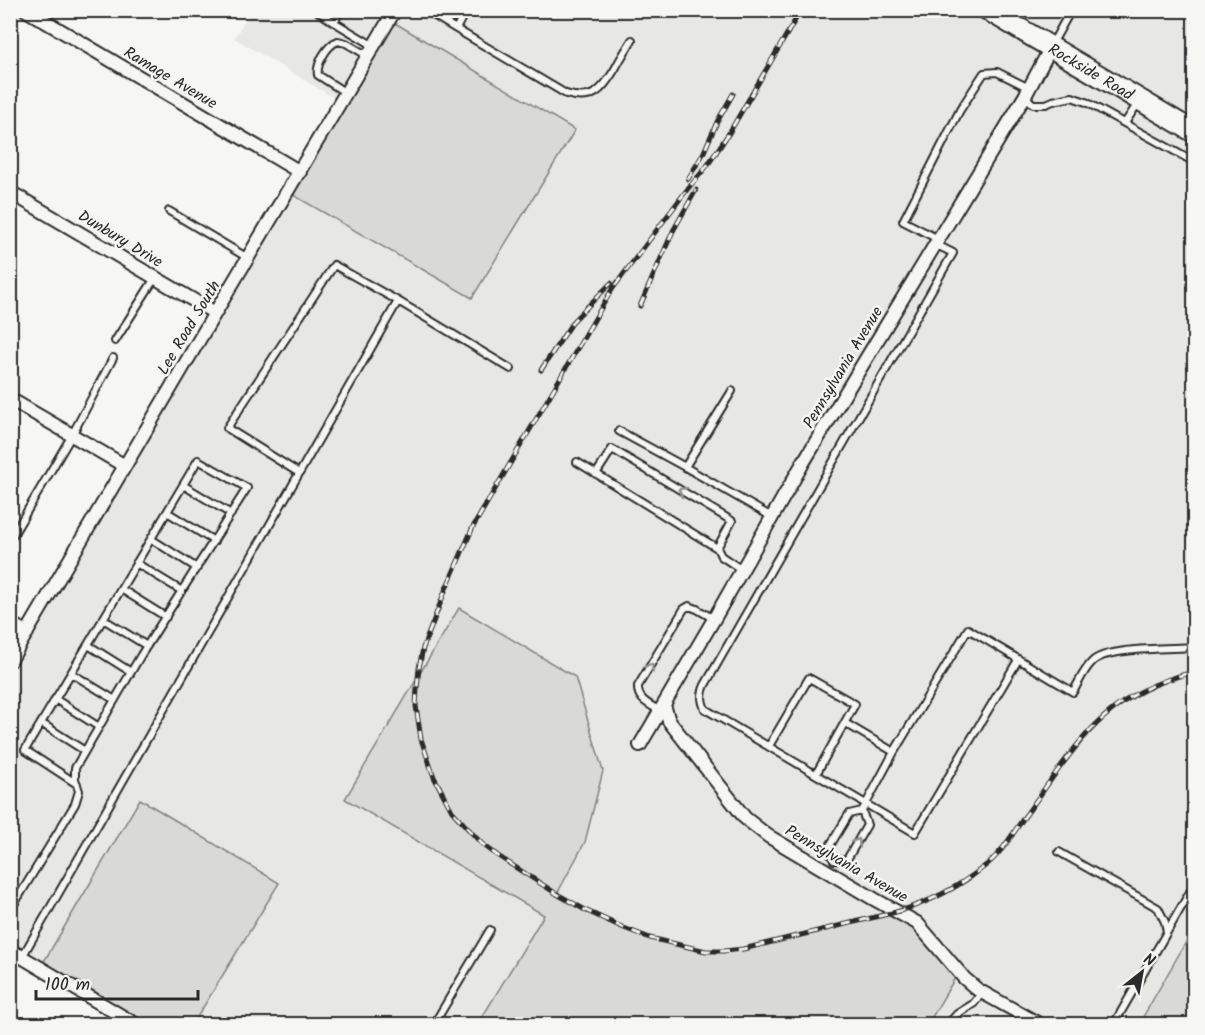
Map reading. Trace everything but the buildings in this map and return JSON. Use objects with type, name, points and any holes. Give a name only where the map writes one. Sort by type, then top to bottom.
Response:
[{"type":"main road","name":"Rockside Road","points":[[988,10],[1194,132]]},
{"type":"street","name":"Ramage Avenue","points":[[26,10],[300,172]]},
{"type":"street","name":"Lee Road South","points":[[10,662],[395,10]]},
{"type":"street","name":"Pennsylvania Avenue","points":[[640,745],[803,463],[1027,92],[1050,47]]},
{"type":"street","name":"Dunbury Drive","points":[[10,192],[215,313]]},
{"type":"street","points":[[10,399],[125,466]]},
{"type":"street","points":[[10,623],[27,633]]},
{"type":"street","name":"Pennsylvania Avenue","points":[[662,708],[669,721],[745,818],[768,836],[830,866],[874,899],[918,923],[964,978],[983,992],[1039,1024]]},
{"type":"street","points":[[16,954],[135,1024]]},
{"type":"lane","points":[[316,10],[371,51]]},
{"type":"lane","points":[[334,22],[341,10]]},
{"type":"lane","points":[[425,10],[566,94],[581,97],[588,97],[603,88],[632,40]]},
{"type":"lane","points":[[456,28],[466,10]]},
{"type":"lane","points":[[1050,47],[1071,10]]},
{"type":"lane","points":[[346,93],[318,75],[317,70],[331,45],[338,41],[371,51]]},
{"type":"lane","points":[[1018,660],[915,833],[705,709],[702,702],[705,685],[953,253],[903,220],[960,110],[984,73],[997,72],[1027,92],[1033,104],[1046,104],[1072,97],[1086,102],[1194,162]]},
{"type":"lane","points":[[1125,123],[1140,100]]},
{"type":"lane","points":[[169,211],[248,258]]},
{"type":"lane","points":[[299,473],[227,428],[334,265],[511,369]]},
{"type":"lane","points":[[115,341],[155,277]]},
{"type":"lane","points":[[16,954],[398,301]]},
{"type":"lane","points":[[10,540],[72,435],[113,358]]},
{"type":"lane","points":[[686,467],[732,391]]},
{"type":"lane","points":[[619,431],[686,467],[772,518]]},
{"type":"lane","points":[[596,474],[612,449],[732,521],[717,548]]},
{"type":"lane","points":[[10,911],[13,902],[75,804],[79,791],[75,768],[131,672],[247,488],[198,460],[25,750],[77,784]]},
{"type":"lane","points":[[577,462],[717,548],[721,556],[742,570]]},
{"type":"lane","points":[[183,485],[231,514]]},
{"type":"lane","points":[[167,512],[214,541]]},
{"type":"lane","points":[[151,539],[197,568]]},
{"type":"lane","points":[[136,563],[182,591]]},
{"type":"lane","points":[[121,589],[166,617]]},
{"type":"lane","points":[[662,708],[640,697],[638,686],[684,609],[689,606],[714,619]]},
{"type":"lane","points":[[103,619],[147,646]]},
{"type":"lane","points":[[862,811],[867,825],[846,861],[830,866],[828,849],[849,814],[862,811],[894,752],[968,629],[1072,692],[1094,660],[1113,652],[1194,647]]},
{"type":"lane","points":[[88,645],[131,672]]},
{"type":"lane","points":[[71,673],[115,700]]},
{"type":"lane","points":[[769,746],[809,678],[855,705],[816,774]]},
{"type":"lane","points":[[55,699],[99,727]]},
{"type":"lane","points":[[41,723],[85,751]]},
{"type":"lane","points":[[845,723],[894,752]]},
{"type":"lane","points":[[1059,852],[1158,908],[1166,922],[1167,933]]},
{"type":"lane","points":[[1114,1024],[1194,885]]},
{"type":"lane","points":[[434,1024],[490,930]]},
{"type":"lane","points":[[948,1024],[957,1014],[973,1004],[983,992]]},
{"type":"shaded area","points":[[251,11],[1194,11],[1194,928],[1139,1024],[928,1024],[959,971],[863,920],[743,949],[706,951],[650,938],[587,911],[557,894],[478,1024],[135,1024],[11,950],[11,661],[288,192],[574,131],[390,20],[341,102],[234,38]]},
{"type":"shaded area","points":[[390,20],[575,130],[472,298],[288,192]]},
{"type":"shaded area","points":[[459,608],[575,677],[603,771],[585,842],[557,894],[628,930],[666,943],[705,951],[743,949],[896,912],[917,923],[959,971],[928,1024],[478,1024],[544,915],[345,799]]},
{"type":"shaded area","points":[[140,799],[279,883],[193,1024],[135,1024],[40,968]]},
{"type":"shaded area","points":[[1194,928],[1194,1024],[1139,1024]]},
{"type":"railway","points":[[801,10],[729,133],[707,166],[611,291],[473,527],[445,591],[423,648],[416,706],[421,739],[434,777],[452,811],[481,843],[498,856],[587,911],[650,938],[706,951],[743,949],[896,912],[920,904],[954,887],[975,874],[997,855],[1077,745],[1114,708],[1163,681],[1194,672]]},
{"type":"railway","points":[[688,179],[733,94]]},
{"type":"railway","points":[[640,306],[673,231],[696,190]]},
{"type":"railway","points":[[541,370],[574,320],[611,283]]}]
